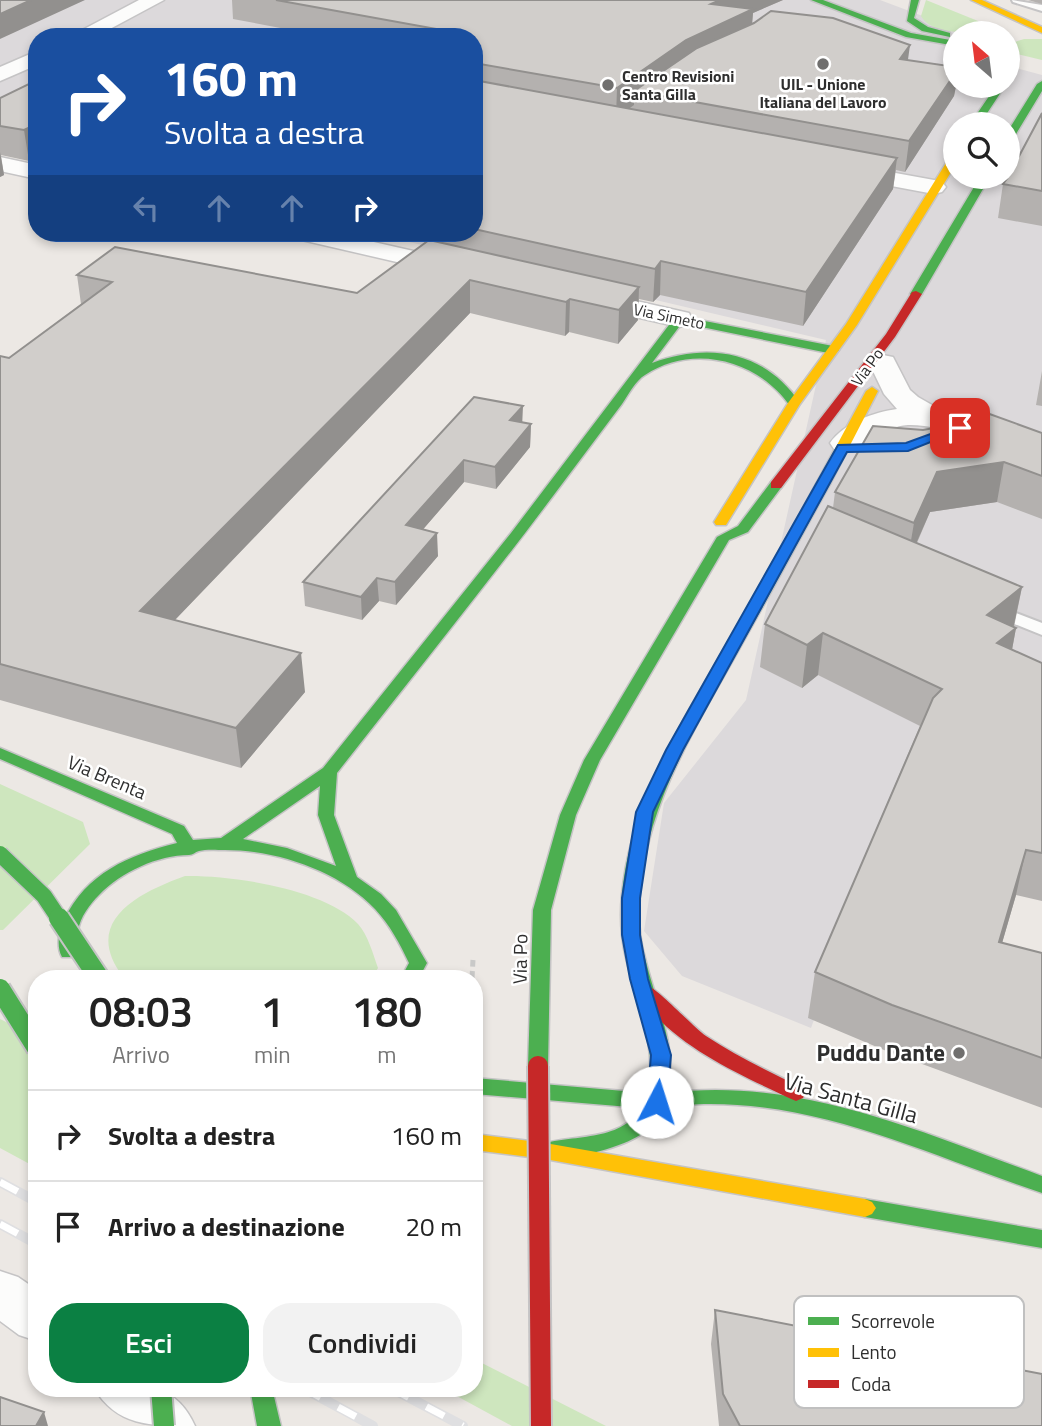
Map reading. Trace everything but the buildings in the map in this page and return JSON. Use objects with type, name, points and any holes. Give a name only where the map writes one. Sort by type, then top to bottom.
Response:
[{"type":"main road","points":[[816,0],[879,4]]},
{"type":"main road","points":[[816,0],[909,35],[943,42]]},
{"type":"main road","points":[[915,0],[910,19],[925,29],[943,34]]},
{"type":"main road","points":[[970,5],[1042,32]]},
{"type":"main road","points":[[970,5],[1010,35],[1042,32]]},
{"type":"main road","points":[[1020,120],[1042,84]]},
{"type":"main road","name":"Via Po","points":[[724,537],[720,523],[794,403],[852,325],[943,174]]},
{"type":"main road","name":"Via Po","points":[[541,1426],[538,1066],[542,910],[568,815],[592,760],[724,537],[743,528],[891,335],[978,189]]},
{"type":"main road","points":[[225,844],[329,772],[516,536],[680,319],[696,337],[782,382],[791,392],[794,403]]},
{"type":"main road","name":"Via Simeto","points":[[680,319],[833,349]]},
{"type":"main road","points":[[545,1151],[606,1139],[637,1127],[657,1102],[661,1055],[639,979],[631,935],[631,898],[645,812],[675,750],[852,446],[891,335]]},
{"type":"main road","points":[[638,373],[690,356],[710,357],[746,365]]},
{"type":"main road","name":"Via Brenta","points":[[0,753],[178,830],[189,849]]},
{"type":"main road","points":[[329,772],[326,815],[350,881]]},
{"type":"main road","points":[[71,970],[67,948],[76,907],[100,884],[134,862],[225,844],[282,854],[350,881],[378,900],[402,928],[419,970]]},
{"type":"main road","points":[[0,854],[44,897],[94,970]]},
{"type":"main road","points":[[639,979],[656,1006],[685,1034],[733,1062],[838,1115]]},
{"type":"main road","points":[[0,991],[24,1003]]},
{"type":"main road","points":[[0,991],[28,1034]]},
{"type":"main road","name":"Via Santa Gilla","points":[[483,1087],[657,1102],[703,1096],[794,1103],[895,1130],[1042,1185]]},
{"type":"main road","points":[[483,1143],[545,1151],[1042,1239]]},
{"type":"main road","points":[[162,1397],[166,1426]]},
{"type":"main road","points":[[263,1397],[269,1426]]},
{"type":"street","points":[[97,28],[154,0]]},
{"type":"street","points":[[0,75],[28,61]]},
{"type":"street","points":[[0,164],[28,170]]},
{"type":"street","points":[[830,167],[934,187]]},
{"type":"street","points":[[342,242],[474,272]]},
{"type":"street","name":"Via Simeto","points":[[567,293],[680,319]]},
{"type":"street","points":[[883,363],[898,394],[943,428]]},
{"type":"street","points":[[852,446],[871,426],[909,415],[943,428],[1042,457]]},
{"type":"street","points":[[0,1293],[28,1313]]},
{"type":"street","points":[[132,1397],[166,1426]]},
{"type":"lane","points":[[1017,0],[1042,8]]},
{"type":"lane","points":[[978,603],[1042,630]]},
{"type":"path","points":[[472,970],[473,960]]},
{"type":"shaded area","points":[[0,0],[880,0],[943,24],[943,98],[1020,98],[1020,69],[1042,75],[1042,786],[921,726],[811,1028],[682,976],[644,931],[664,803],[746,700],[826,340],[409,242],[483,242],[483,28],[28,28],[28,152],[0,145]]},
{"type":"green space","points":[[926,0],[978,21],[943,21],[943,30],[932,26],[921,16]]},
{"type":"green space","points":[[1042,39],[1042,60],[1020,55],[1020,40]]},
{"type":"green space","points":[[0,784],[83,822],[90,844],[3,930],[0,930]]},
{"type":"green space","points":[[185,876],[227,878],[276,886],[324,902],[343,912],[362,928],[378,968],[119,970],[112,958],[108,941],[112,926],[120,912],[133,901]]},
{"type":"green space","points":[[0,1019],[28,1033],[28,1163],[0,1148]]},
{"type":"green space","points":[[483,1364],[606,1426],[512,1426],[459,1397],[483,1397]]},
{"type":"railway","points":[[0,1182],[28,1197]]},
{"type":"railway","points":[[0,1224],[28,1239]]},
{"type":"railway","points":[[320,1397],[373,1426]]},
{"type":"railway","points":[[408,1397],[463,1426]]},
{"type":"traffic: fast","points":[[815,0],[909,35],[943,42]]},
{"type":"traffic: fast","points":[[915,0],[910,19],[925,29],[943,34]]},
{"type":"traffic: fast","points":[[1020,120],[1042,84]]},
{"type":"traffic: fast","points":[[983,112],[992,98]]},
{"type":"traffic: fast","points":[[916,294],[978,189]]},
{"type":"traffic: fast","points":[[679,319],[833,350]]},
{"type":"traffic: fast","points":[[225,844],[329,772],[516,536],[679,319]]},
{"type":"traffic: fast","points":[[638,373],[685,357],[700,355],[732,359],[747,363],[774,379],[794,403]]},
{"type":"traffic: fast","points":[[545,1151],[621,1136],[645,1119],[653,1106],[658,1088],[659,1050],[635,957],[630,920],[632,883],[645,822],[682,737],[823,484]]},
{"type":"traffic: fast","points":[[538,1066],[542,910],[568,815],[592,760],[724,537],[743,529],[776,485]]},
{"type":"traffic: fast","points":[[0,753],[178,830],[189,849]]},
{"type":"traffic: fast","points":[[329,772],[326,815],[350,881]]},
{"type":"traffic: fast","points":[[68,952],[70,926],[80,906],[94,888],[113,874],[134,862],[158,854],[181,848],[226,844],[262,848],[299,858],[335,872],[366,891],[390,915],[402,933],[418,963],[414,970]]},
{"type":"traffic: fast","points":[[0,854],[44,896],[94,970]]},
{"type":"traffic: fast","points":[[0,989],[28,1034]]},
{"type":"traffic: fast","points":[[483,1087],[657,1102],[703,1096],[794,1103],[895,1130],[1042,1185]]},
{"type":"traffic: fast","points":[[865,1208],[1042,1239]]},
{"type":"traffic: fast","points":[[162,1397],[164,1426]]},
{"type":"traffic: fast","points":[[263,1397],[269,1426]]},
{"type":"traffic: slow","points":[[975,0],[1042,30]]},
{"type":"traffic: slow","points":[[721,522],[794,403],[851,325],[943,176]]},
{"type":"traffic: slow","points":[[823,484],[872,391]]},
{"type":"traffic: slow","points":[[483,1143],[545,1151],[865,1208]]},
{"type":"traffic: jam","points":[[776,485],[891,335],[916,294]]},
{"type":"traffic: jam","points":[[648,993],[680,1026],[716,1052],[796,1093]]},
{"type":"traffic: jam","points":[[538,1066],[541,1426]]},
{"type":"place","name":"UIL - Unione Italiana del Lavoro","points":[[823,64]]},
{"type":"place","name":"Centro Revisioni Santa Gilla","points":[[608,85]]},
{"type":"place","name":"Puddu Dante","points":[[959,1053]]},
{"type":"route","points":[[657,1102],[661,1055],[639,979],[631,935],[635,858],[645,812],[675,750],[843,448],[908,447],[960,428]]}]
